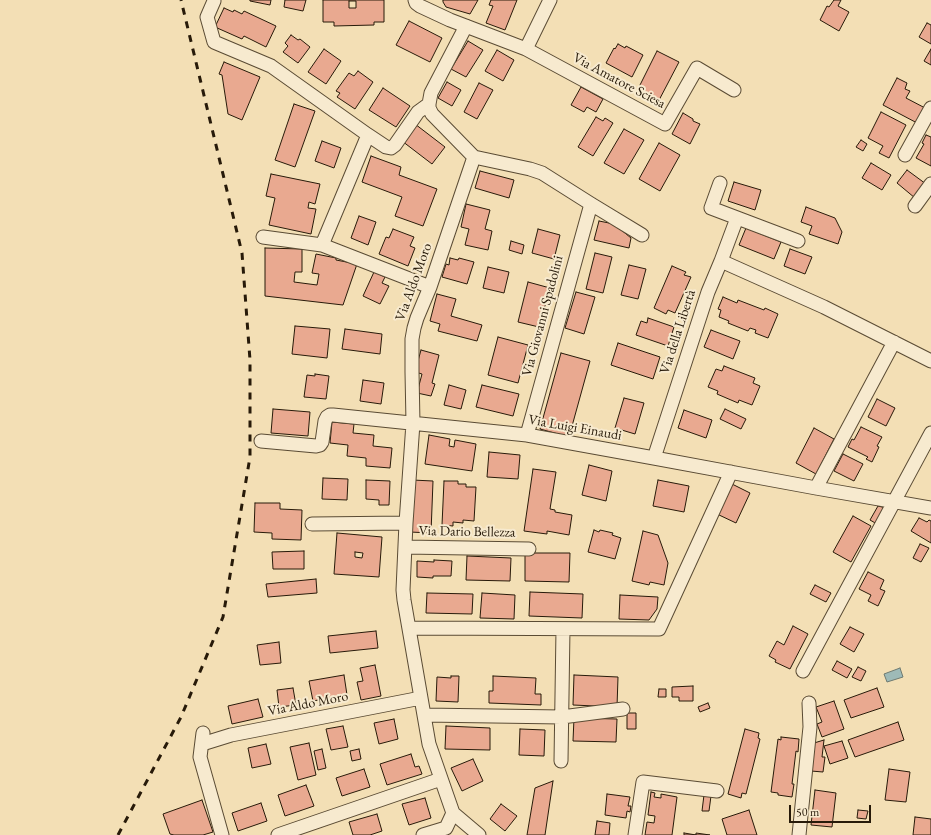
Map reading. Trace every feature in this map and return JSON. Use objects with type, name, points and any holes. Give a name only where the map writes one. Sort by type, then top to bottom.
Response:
[{"type":"street","name":"Via Amatore Sciesa","points":[[415,0],[420,6],[450,20],[526,49],[665,124],[697,68],[734,90]]},
{"type":"street","points":[[526,49],[550,0]]},
{"type":"street","points":[[214,1],[207,17],[214,42],[271,66],[386,147],[393,147],[418,112],[428,104]]},
{"type":"street","points":[[466,26],[431,93],[428,104],[432,114],[474,157],[542,173],[642,235]]},
{"type":"street","points":[[905,155],[931,108]]},
{"type":"street","points":[[322,245],[368,135]]},
{"type":"street","name":"Via Aldo Moro","points":[[453,814],[429,744],[404,595],[405,547],[413,423],[412,339],[417,318],[430,288],[474,157]]},
{"type":"street","points":[[720,183],[710,208],[798,241]]},
{"type":"street","points":[[914,206],[931,184]]},
{"type":"street","name":"Via Giovanni Spadolini","points":[[527,435],[591,204]]},
{"type":"street","name":"Via della Libertà","points":[[654,458],[708,292],[737,218]]},
{"type":"street","points":[[263,237],[322,245],[430,288]]},
{"type":"street","points":[[721,261],[824,307],[931,362]]},
{"type":"street","points":[[816,488],[894,342]]},
{"type":"street","points":[[261,441],[316,446],[320,445],[322,442],[325,421],[330,415],[413,423]]},
{"type":"street","name":"Via Luigi Einaudi","points":[[413,423],[527,435],[931,508]]},
{"type":"street","points":[[803,670],[931,433]]},
{"type":"street","points":[[409,628],[659,629],[731,472]]},
{"type":"street","points":[[312,524],[406,523]]},
{"type":"street","name":"Via Dario Bellezza","points":[[405,547],[529,549]]},
{"type":"street","points":[[561,761],[563,629]]},
{"type":"street","name":"Via Aldo Moro","points":[[222,835],[200,758],[202,739],[231,735],[421,698]]},
{"type":"street","points":[[799,835],[810,727],[809,702]]},
{"type":"street","points":[[424,715],[562,717],[623,709]]},
{"type":"street","points":[[278,835],[441,779]]},
{"type":"street","points":[[635,835],[643,782],[717,792]]},
{"type":"street","points":[[423,835],[446,832],[453,814],[479,835]]},
{"type":"water","points":[[900,668],[903,677],[887,682],[884,674]]},
{"type":"building","points":[[250,0],[271,0],[270,5]]},
{"type":"building","points":[[285,0],[306,0],[303,11],[284,7]]},
{"type":"building","points":[[323,0],[384,0],[384,22],[374,22],[374,25],[334,26],[334,22],[323,22]],"holes":[[[349,1],[356,1],[356,8],[349,8]]]},
{"type":"building","points":[[443,0],[478,0],[470,14],[446,7]]},
{"type":"building","points":[[491,0],[517,0],[505,30],[486,23],[493,6],[489,5]]},
{"type":"building","points":[[834,0],[841,0],[838,6],[849,12],[839,31],[820,20],[827,6],[829,7]]},
{"type":"building","points":[[224,8],[233,12],[234,10],[242,14],[244,11],[276,26],[266,47],[244,36],[242,39],[215,27]]},
{"type":"building","points":[[409,21],[442,38],[430,62],[396,45]]},
{"type":"building","points":[[927,23],[931,25],[931,44],[919,37]]},
{"type":"building","points":[[291,35],[298,40],[300,39],[310,47],[298,63],[283,52],[288,46],[285,43]]},
{"type":"building","points":[[468,41],[483,50],[466,77],[451,69]]},
{"type":"building","points":[[618,44],[625,48],[626,46],[643,55],[632,77],[606,63],[614,48],[615,49]]},
{"type":"building","points":[[324,49],[341,61],[326,84],[308,72]]},
{"type":"building","points":[[931,49],[931,65],[924,61]]},
{"type":"building","points":[[497,50],[514,60],[503,81],[485,71]]},
{"type":"building","points":[[657,51],[679,62],[657,104],[636,93]]},
{"type":"building","points":[[224,62],[260,77],[242,120],[228,114],[222,75],[219,74]]},
{"type":"building","points":[[358,71],[373,82],[355,109],[337,97],[340,93],[336,91],[349,73],[354,76]]},
{"type":"building","points":[[897,78],[907,83],[905,89],[910,91],[906,98],[927,109],[919,124],[883,105]]},
{"type":"building","points":[[447,82],[461,90],[452,106],[438,98]]},
{"type":"building","points":[[479,83],[493,90],[477,119],[464,112]]},
{"type":"building","points":[[581,87],[603,99],[596,112],[587,107],[584,112],[571,105]]},
{"type":"building","points":[[383,88],[410,106],[396,127],[369,110]]},
{"type":"building","points":[[294,104],[315,111],[295,167],[275,160]]},
{"type":"building","points":[[881,112],[906,125],[889,158],[879,153],[883,146],[868,138]]},
{"type":"building","points":[[683,113],[693,119],[693,121],[700,124],[690,144],[672,134]]},
{"type":"building","points":[[596,117],[603,121],[605,118],[613,123],[593,156],[578,147]]},
{"type":"building","points":[[415,124],[445,147],[432,164],[402,141]]},
{"type":"building","points":[[624,129],[644,140],[624,174],[604,163]]},
{"type":"building","points":[[926,135],[931,137],[931,166],[916,158],[924,144],[922,143]]},
{"type":"building","points":[[861,140],[867,144],[863,151],[856,147]]},
{"type":"building","points":[[322,141],[341,148],[334,168],[315,161]]},
{"type":"building","points":[[659,143],[680,155],[660,191],[639,179]]},
{"type":"building","points":[[371,156],[401,167],[399,175],[437,189],[423,226],[395,216],[402,197],[362,182]]},
{"type":"building","points":[[871,163],[891,175],[882,190],[862,178]]},
{"type":"building","points":[[907,170],[926,184],[915,198],[897,183]]},
{"type":"building","points":[[480,171],[514,180],[509,198],[475,188]]},
{"type":"building","points":[[271,174],[320,184],[315,204],[309,202],[308,208],[316,209],[311,234],[269,225],[275,198],[266,196]]},
{"type":"building","points":[[734,182],[761,190],[755,210],[728,201]]},
{"type":"building","points":[[466,204],[490,210],[485,229],[492,231],[488,250],[465,245],[469,229],[461,227]]},
{"type":"building","points":[[806,207],[835,218],[842,232],[838,244],[809,234],[812,226],[801,222]]},
{"type":"building","points":[[359,216],[376,222],[368,245],[351,238]]},
{"type":"building","points":[[599,221],[614,224],[631,238],[629,248],[594,240]]},
{"type":"building","points":[[746,228],[781,242],[774,259],[739,245]]},
{"type":"building","points":[[393,229],[414,237],[410,246],[415,248],[408,266],[379,254],[386,237],[389,238]]},
{"type":"building","points":[[538,229],[560,235],[554,259],[532,253]]},
{"type":"building","points":[[511,241],[524,245],[522,254],[509,250]]},
{"type":"building","points":[[265,248],[302,249],[302,272],[295,272],[294,282],[317,285],[319,274],[312,273],[316,254],[357,264],[343,305],[265,296]]},
{"type":"building","points":[[790,249],[812,257],[805,274],[784,266]]},
{"type":"building","points":[[595,253],[612,257],[603,293],[586,289]]},
{"type":"building","points":[[450,258],[458,260],[459,258],[474,262],[467,284],[442,277],[446,264],[449,265]]},
{"type":"building","points":[[629,265],[646,269],[638,299],[621,295]]},
{"type":"building","points":[[672,266],[686,272],[684,275],[691,277],[675,313],[668,310],[666,314],[654,308]]},
{"type":"building","points":[[488,267],[509,272],[504,293],[483,288]]},
{"type":"building","points":[[374,272],[385,277],[382,283],[389,286],[380,304],[363,296]]},
{"type":"building","points":[[528,282],[550,288],[539,327],[518,322]]},
{"type":"building","points":[[576,292],[595,297],[584,334],[565,328]]},
{"type":"building","points":[[437,294],[456,299],[451,316],[482,325],[477,341],[438,331],[440,324],[430,321]]},
{"type":"building","points":[[723,297],[737,303],[738,300],[764,310],[765,308],[778,314],[768,338],[755,333],[756,330],[750,328],[748,331],[728,323],[729,321],[719,317],[721,310],[718,309]]},
{"type":"building","points":[[648,318],[674,327],[668,346],[636,335],[641,321],[647,323]]},
{"type":"building","points":[[295,326],[330,329],[327,358],[292,354]]},
{"type":"building","points":[[345,329],[382,334],[380,354],[342,349]]},
{"type":"building","points":[[711,330],[740,341],[733,359],[704,347]]},
{"type":"building","points":[[498,337],[528,345],[518,383],[488,375]]},
{"type":"building","points":[[618,343],[660,357],[653,379],[611,365]]},
{"type":"building","points":[[421,350],[439,355],[432,383],[435,384],[431,396],[417,393],[422,374],[415,372]]},
{"type":"building","points":[[561,353],[590,361],[569,437],[540,429]]},
{"type":"building","points":[[724,366],[755,378],[753,383],[760,386],[752,405],[739,400],[738,403],[717,394],[718,391],[708,387],[716,369],[722,371]]},
{"type":"building","points":[[315,374],[329,376],[326,399],[304,397],[307,375],[315,376]]},
{"type":"building","points":[[363,380],[384,383],[381,404],[360,401]]},
{"type":"building","points":[[449,385],[466,390],[461,409],[444,405]]},
{"type":"building","points":[[482,385],[519,394],[513,416],[476,407]]},
{"type":"building","points":[[624,398],[644,403],[635,434],[615,428]]},
{"type":"building","points":[[877,399],[895,408],[886,426],[868,417]]},
{"type":"building","points":[[273,409],[310,412],[308,436],[271,433]]},
{"type":"building","points":[[725,409],[746,419],[741,429],[720,419]]},
{"type":"building","points":[[684,410],[712,420],[706,438],[678,428]]},
{"type":"building","points":[[332,422],[354,424],[353,433],[374,435],[373,446],[392,448],[390,468],[366,466],[366,458],[347,456],[348,445],[330,443]]},
{"type":"building","points":[[861,427],[882,437],[877,446],[879,447],[872,462],[866,459],[868,457],[848,447],[852,439],[854,440]]},
{"type":"building","points":[[814,428],[834,439],[816,474],[796,463]]},
{"type":"building","points":[[429,435],[450,439],[449,446],[454,447],[455,440],[476,444],[472,471],[425,464]]},
{"type":"building","points":[[489,452],[520,455],[518,479],[487,477]]},
{"type":"building","points":[[843,454],[863,464],[854,481],[834,471]]},
{"type":"building","points":[[589,465],[612,471],[606,501],[582,495]]},
{"type":"building","points":[[533,469],[556,472],[550,509],[555,510],[555,512],[572,515],[569,535],[547,531],[547,534],[524,531]]},
{"type":"building","points":[[323,478],[348,479],[347,500],[322,499]]},
{"type":"building","points":[[366,480],[390,481],[389,505],[379,505],[379,500],[366,499]]},
{"type":"building","points":[[412,480],[433,481],[431,533],[410,532]]},
{"type":"building","points":[[658,480],[689,486],[684,512],[653,506]]},
{"type":"building","points":[[444,481],[458,481],[458,484],[466,484],[466,487],[476,487],[474,521],[463,520],[463,523],[453,522],[453,526],[442,525]]},
{"type":"building","points":[[732,484],[750,493],[736,523],[717,514]]},
{"type":"building","points":[[255,503],[280,503],[280,509],[302,510],[301,540],[272,539],[272,533],[254,532]]},
{"type":"building","points":[[878,506],[886,508],[877,524],[870,520]]},
{"type":"building","points":[[853,516],[871,526],[851,562],[833,552]]},
{"type":"building","points":[[919,518],[927,522],[929,520],[931,521],[931,543],[911,531]]},
{"type":"building","points":[[594,530],[613,533],[612,535],[621,538],[615,559],[588,552]]},
{"type":"building","points":[[643,531],[658,535],[668,563],[664,585],[650,582],[649,585],[632,581]]},
{"type":"building","points":[[337,533],[382,537],[379,577],[334,574]],"holes":[[[355,552],[363,553],[362,558],[355,557]]]},
{"type":"building","points":[[920,544],[929,548],[921,562],[913,558]]},
{"type":"building","points":[[304,551],[304,569],[273,569],[272,552]]},
{"type":"building","points":[[525,553],[570,553],[569,582],[525,581]]},
{"type":"building","points":[[467,556],[511,558],[510,581],[466,580]]},
{"type":"building","points":[[434,560],[452,561],[451,576],[433,576],[433,578],[417,577],[417,561],[434,562]]},
{"type":"building","points":[[868,572],[884,580],[880,589],[885,591],[878,606],[868,601],[871,595],[859,589]]},
{"type":"building","points":[[316,579],[317,593],[268,597],[266,584]]},
{"type":"building","points":[[815,585],[831,593],[826,602],[810,594]]},
{"type":"building","points":[[530,592],[583,594],[582,618],[529,616]]},
{"type":"building","points":[[427,593],[473,594],[472,614],[426,613]]},
{"type":"building","points":[[482,593],[515,595],[514,619],[480,618]]},
{"type":"building","points":[[620,595],[658,597],[657,609],[649,620],[619,619]]},
{"type":"building","points":[[793,626],[808,634],[790,669],[775,662],[776,660],[769,656],[777,641],[784,645]]},
{"type":"building","points":[[850,627],[864,634],[854,652],[840,644]]},
{"type":"building","points":[[376,631],[378,648],[330,653],[328,636]]},
{"type":"building","points":[[279,642],[281,663],[260,665],[257,645]]},
{"type":"building","points":[[837,661],[852,669],[847,678],[832,670]]},
{"type":"building","points":[[375,665],[381,696],[361,700],[357,682],[363,681],[360,668]]},
{"type":"building","points":[[858,667],[866,671],[861,681],[852,677]]},
{"type":"building","points":[[344,675],[347,695],[313,701],[309,681]]},
{"type":"building","points":[[574,675],[618,677],[617,707],[573,705]]},
{"type":"building","points":[[451,676],[459,676],[458,702],[436,701],[437,677],[451,678]]},
{"type":"building","points":[[493,676],[536,678],[535,694],[541,694],[541,705],[489,703],[489,691],[493,691]]},
{"type":"building","points":[[693,686],[693,701],[679,701],[679,697],[672,697],[672,687]]},
{"type":"building","points":[[293,688],[296,705],[279,707],[277,690]]},
{"type":"building","points":[[877,688],[884,707],[851,718],[844,700]]},
{"type":"building","points":[[659,689],[666,689],[666,697],[658,697]]},
{"type":"building","points":[[258,699],[263,717],[232,724],[228,706]]},
{"type":"building","points":[[834,701],[844,729],[822,737],[817,724],[822,722],[816,707]]},
{"type":"building","points":[[708,703],[710,708],[700,712],[698,707]]},
{"type":"building","points":[[627,713],[636,713],[636,729],[627,729]]},
{"type":"building","points":[[574,718],[617,719],[616,742],[573,741]]},
{"type":"building","points":[[394,719],[398,739],[379,744],[374,723]]},
{"type":"building","points":[[898,722],[904,740],[855,757],[848,740]]},
{"type":"building","points":[[343,726],[348,747],[331,750],[326,729]]},
{"type":"building","points":[[446,726],[490,728],[490,750],[445,749]]},
{"type":"building","points":[[520,729],[545,730],[544,756],[519,755]]},
{"type":"building","points":[[745,729],[759,733],[758,738],[760,739],[746,794],[742,793],[741,798],[728,794]]},
{"type":"building","points":[[781,737],[799,739],[792,784],[794,784],[792,797],[778,795],[778,793],[771,792],[778,739],[781,740]]},
{"type":"building","points":[[824,740],[822,757],[825,757],[823,772],[811,771],[814,743]]},
{"type":"building","points":[[842,741],[848,758],[830,764],[824,746]]},
{"type":"building","points":[[309,743],[316,775],[298,780],[290,747]]},
{"type":"building","points":[[266,744],[271,764],[252,768],[248,748]]},
{"type":"building","points":[[322,749],[326,768],[318,770],[314,751]]},
{"type":"building","points":[[359,749],[361,759],[352,761],[350,751]]},
{"type":"building","points":[[411,754],[415,767],[419,766],[422,774],[387,785],[380,764]]},
{"type":"building","points":[[473,759],[483,781],[462,791],[451,768]]},
{"type":"building","points":[[364,769],[370,787],[342,796],[336,778]]},
{"type":"building","points":[[889,769],[910,772],[906,802],[885,800]]},
{"type":"building","points":[[553,781],[545,835],[527,835],[535,788]]},
{"type":"building","points":[[306,785],[314,806],[285,816],[278,795]]},
{"type":"building","points":[[815,790],[836,793],[832,827],[811,825]]},
{"type":"building","points":[[651,792],[655,793],[654,797],[661,798],[661,794],[677,797],[672,835],[645,835],[647,822],[654,823],[655,816],[648,815]]},
{"type":"building","points":[[607,794],[630,797],[628,806],[631,806],[630,812],[627,811],[626,818],[605,815]]},
{"type":"building","points":[[704,795],[711,796],[709,811],[702,811]]},
{"type":"building","points":[[425,798],[431,818],[409,825],[402,804]]},
{"type":"building","points":[[202,800],[213,832],[203,835],[170,834],[163,814]]},
{"type":"building","points":[[261,803],[267,821],[238,831],[232,813]]},
{"type":"building","points":[[501,804],[517,816],[505,831],[490,819]]},
{"type":"building","points":[[749,810],[757,835],[727,835],[722,819]]},
{"type":"building","points":[[858,810],[868,811],[866,819],[857,818]]},
{"type":"building","points":[[377,814],[382,831],[370,835],[353,835],[349,822]]},
{"type":"building","points":[[915,817],[931,819],[931,835],[913,835]]},
{"type":"building","points":[[597,821],[610,823],[609,835],[595,835]]},
{"type":"building","points":[[684,833],[696,835],[684,835]]},
{"type":"building","points":[[696,833],[710,835],[696,835]]},
{"type":"railway","points":[[118,835],[181,717],[223,617],[250,457],[250,360],[242,253],[181,0]]}]
